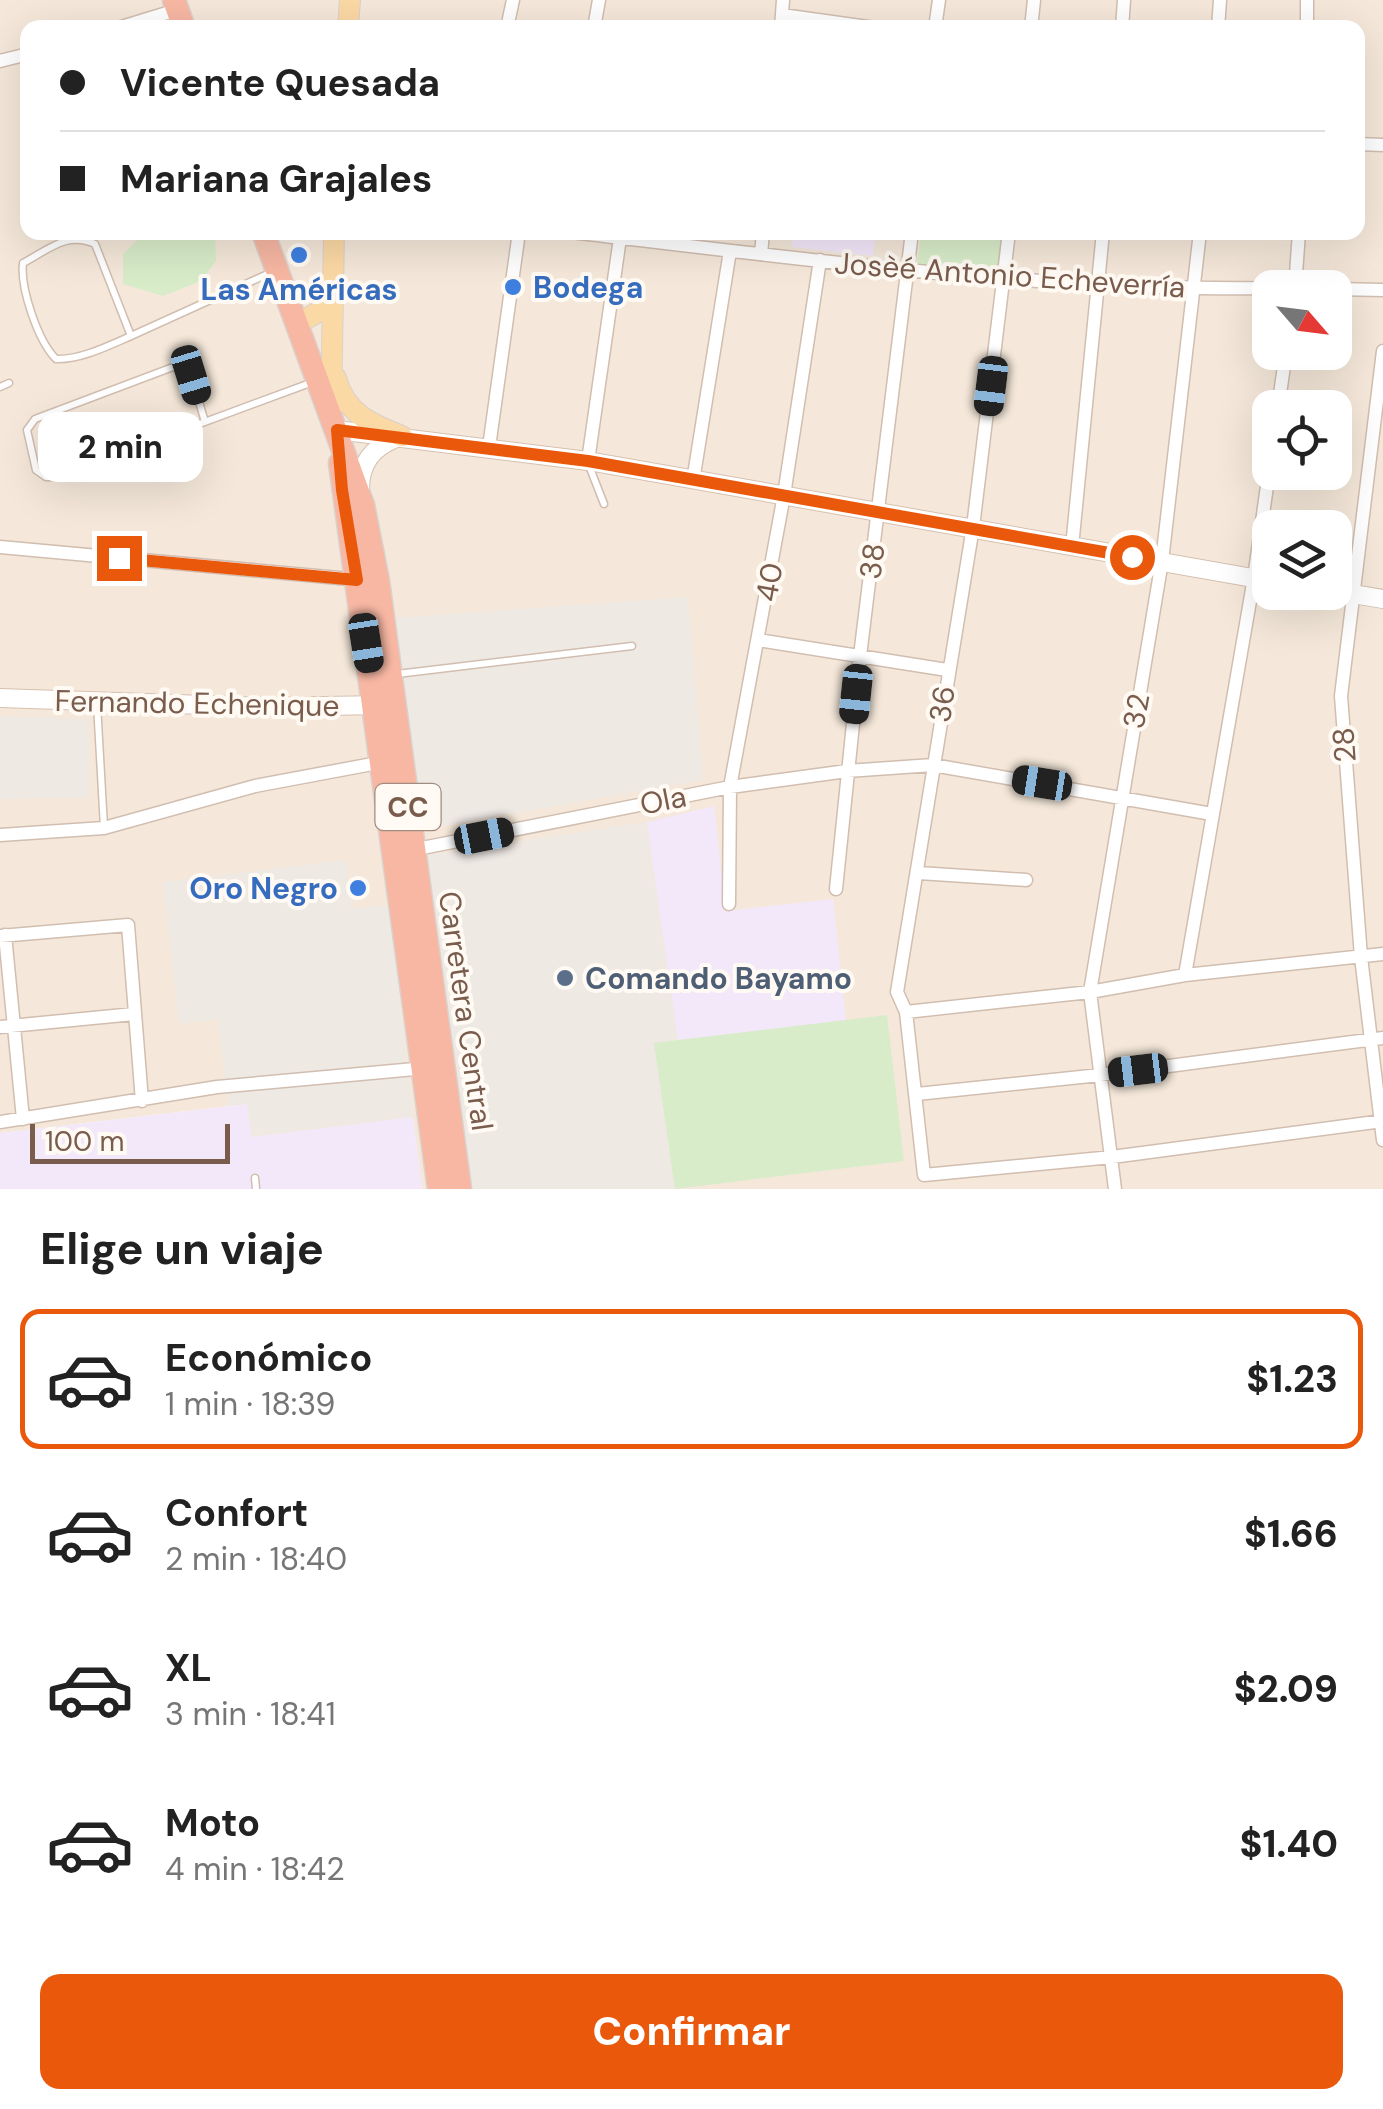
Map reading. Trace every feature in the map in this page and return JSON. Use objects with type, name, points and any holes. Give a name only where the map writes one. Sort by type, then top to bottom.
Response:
[{"type":"highway","name":"Carretera Central","points":[[267,240],[363,505],[368,580],[434,1067],[460,1189]]},
{"type":"highway","name":"Carretera Central","points":[[334,421],[342,490],[390,675],[384,704],[383,762],[405,851]]},
{"type":"highway","name":"Carretera Central","points":[[434,1067],[439,1189]]},
{"type":"main road","points":[[334,240],[334,421]]},
{"type":"main road","points":[[332,279],[322,310],[300,330],[318,338],[332,322]]},
{"type":"main road","points":[[332,354],[342,398],[357,414],[402,436]]},
{"type":"street","points":[[150,20],[178,13]]},
{"type":"street","points":[[782,14],[822,20]]},
{"type":"street","points":[[489,447],[518,240]]},
{"type":"street","points":[[588,461],[620,240]]},
{"type":"street","name":"Josèé Antonio Echeverría","points":[[637,240],[1004,281],[1252,288]]},
{"type":"street","points":[[761,254],[762,240]]},
{"type":"street","name":"38","points":[[836,889],[911,240]]},
{"type":"street","name":"36","points":[[1008,240],[973,527],[898,992],[906,1012],[924,1175],[1112,1157]]},
{"type":"street","points":[[1072,548],[1102,240]]},
{"type":"street","name":"32","points":[[1115,1189],[1090,992],[1162,561],[1199,240]]},
{"type":"street","points":[[1296,270],[1298,240]]},
{"type":"street","points":[[693,481],[730,251]]},
{"type":"street","name":"40","points":[[729,904],[730,787],[784,495],[820,260]]},
{"type":"street","points":[[1352,289],[1383,290]]},
{"type":"street","name":"28","points":[[1352,543],[1383,351]]},
{"type":"street","points":[[334,421],[402,436],[588,461],[1252,578]]},
{"type":"street","points":[[363,505],[360,485],[366,460],[380,444],[402,436]]},
{"type":"street","points":[[0,546],[368,580]]},
{"type":"street","points":[[1352,593],[1383,599]]},
{"type":"street","points":[[1185,975],[1212,814],[1256,610]]},
{"type":"street","name":"28","points":[[1343,610],[1341,696],[1361,957],[1378,1038],[1383,1140]]},
{"type":"street","points":[[758,640],[947,670]]},
{"type":"street","name":"Fernando Echenique","points":[[0,698],[262,708],[384,704]]},
{"type":"street","points":[[0,835],[104,828],[255,786],[383,762]]},
{"type":"street","name":"Ola","points":[[405,851],[730,787],[847,771],[934,765],[1212,814]]},
{"type":"street","points":[[919,873],[1026,880]]},
{"type":"street","points":[[23,1119],[7,1027],[3,935],[128,925],[142,1101]]},
{"type":"street","points":[[906,1012],[1090,992],[1185,975],[1383,954]]},
{"type":"street","points":[[7,1027],[134,1014]]},
{"type":"street","points":[[917,1094],[1378,1038]]},
{"type":"street","points":[[0,1122],[217,1087],[434,1067]]},
{"type":"street","points":[[1112,1157],[1382,1122]]},
{"type":"lane","points":[[71,240],[24,263],[22,280],[46,350],[56,359],[66,360],[131,336],[277,269]]},
{"type":"lane","points":[[85,240],[95,244],[131,336]]},
{"type":"lane","points":[[205,422],[191,375],[173,367],[35,419],[27,430],[36,470],[56,477],[319,380]]},
{"type":"lane","points":[[0,387],[9,383]]},
{"type":"lane","points":[[588,461],[604,504]]},
{"type":"lane","points":[[390,675],[632,646]]},
{"type":"lane","points":[[97,703],[104,828]]},
{"type":"lane","points":[[255,1178],[256,1189]]},
{"type":"shaded area","points":[[0,0],[1383,0],[1383,1189],[422,1189],[413,1118],[251,1137],[246,1104],[0,1133]]},
{"type":"shaded area","points":[[792,240],[875,240],[873,256],[792,247]]},
{"type":"shaded area","points":[[688,597],[703,780],[424,829],[393,618]]},
{"type":"shaded area","points":[[0,716],[89,719],[89,797],[0,799]]},
{"type":"shaded area","points":[[714,806],[726,911],[833,899],[846,1021],[678,1040],[647,822]]},
{"type":"shaded area","points":[[647,822],[678,1040],[655,1044],[675,1189],[468,1189],[420,856]]},
{"type":"shaded area","points":[[346,860],[352,909],[389,905],[413,1117],[251,1137],[247,1104],[228,1106],[218,1019],[179,1024],[163,882]]},
{"type":"shaded area","points":[[247,1104],[251,1137],[413,1117],[422,1189],[0,1189],[0,1133]]},
{"type":"green space","points":[[137,240],[215,240],[216,261],[201,281],[163,296],[123,284],[123,254]]},
{"type":"green space","points":[[920,240],[1003,240],[999,275],[917,266]]},
{"type":"green space","points":[[887,1015],[904,1161],[675,1189],[654,1043]]},
{"type":"place","name":"Las Américas","points":[[299,255]]},
{"type":"place","name":"Bodega","points":[[513,287]]},
{"type":"place","name":"Oro Negro","points":[[358,888]]},
{"type":"place","name":"Comando Bayamo","points":[[565,978]]},
{"type":"route","points":[[119,558],[357,580],[337,430],[588,461],[1132,557]]}]
